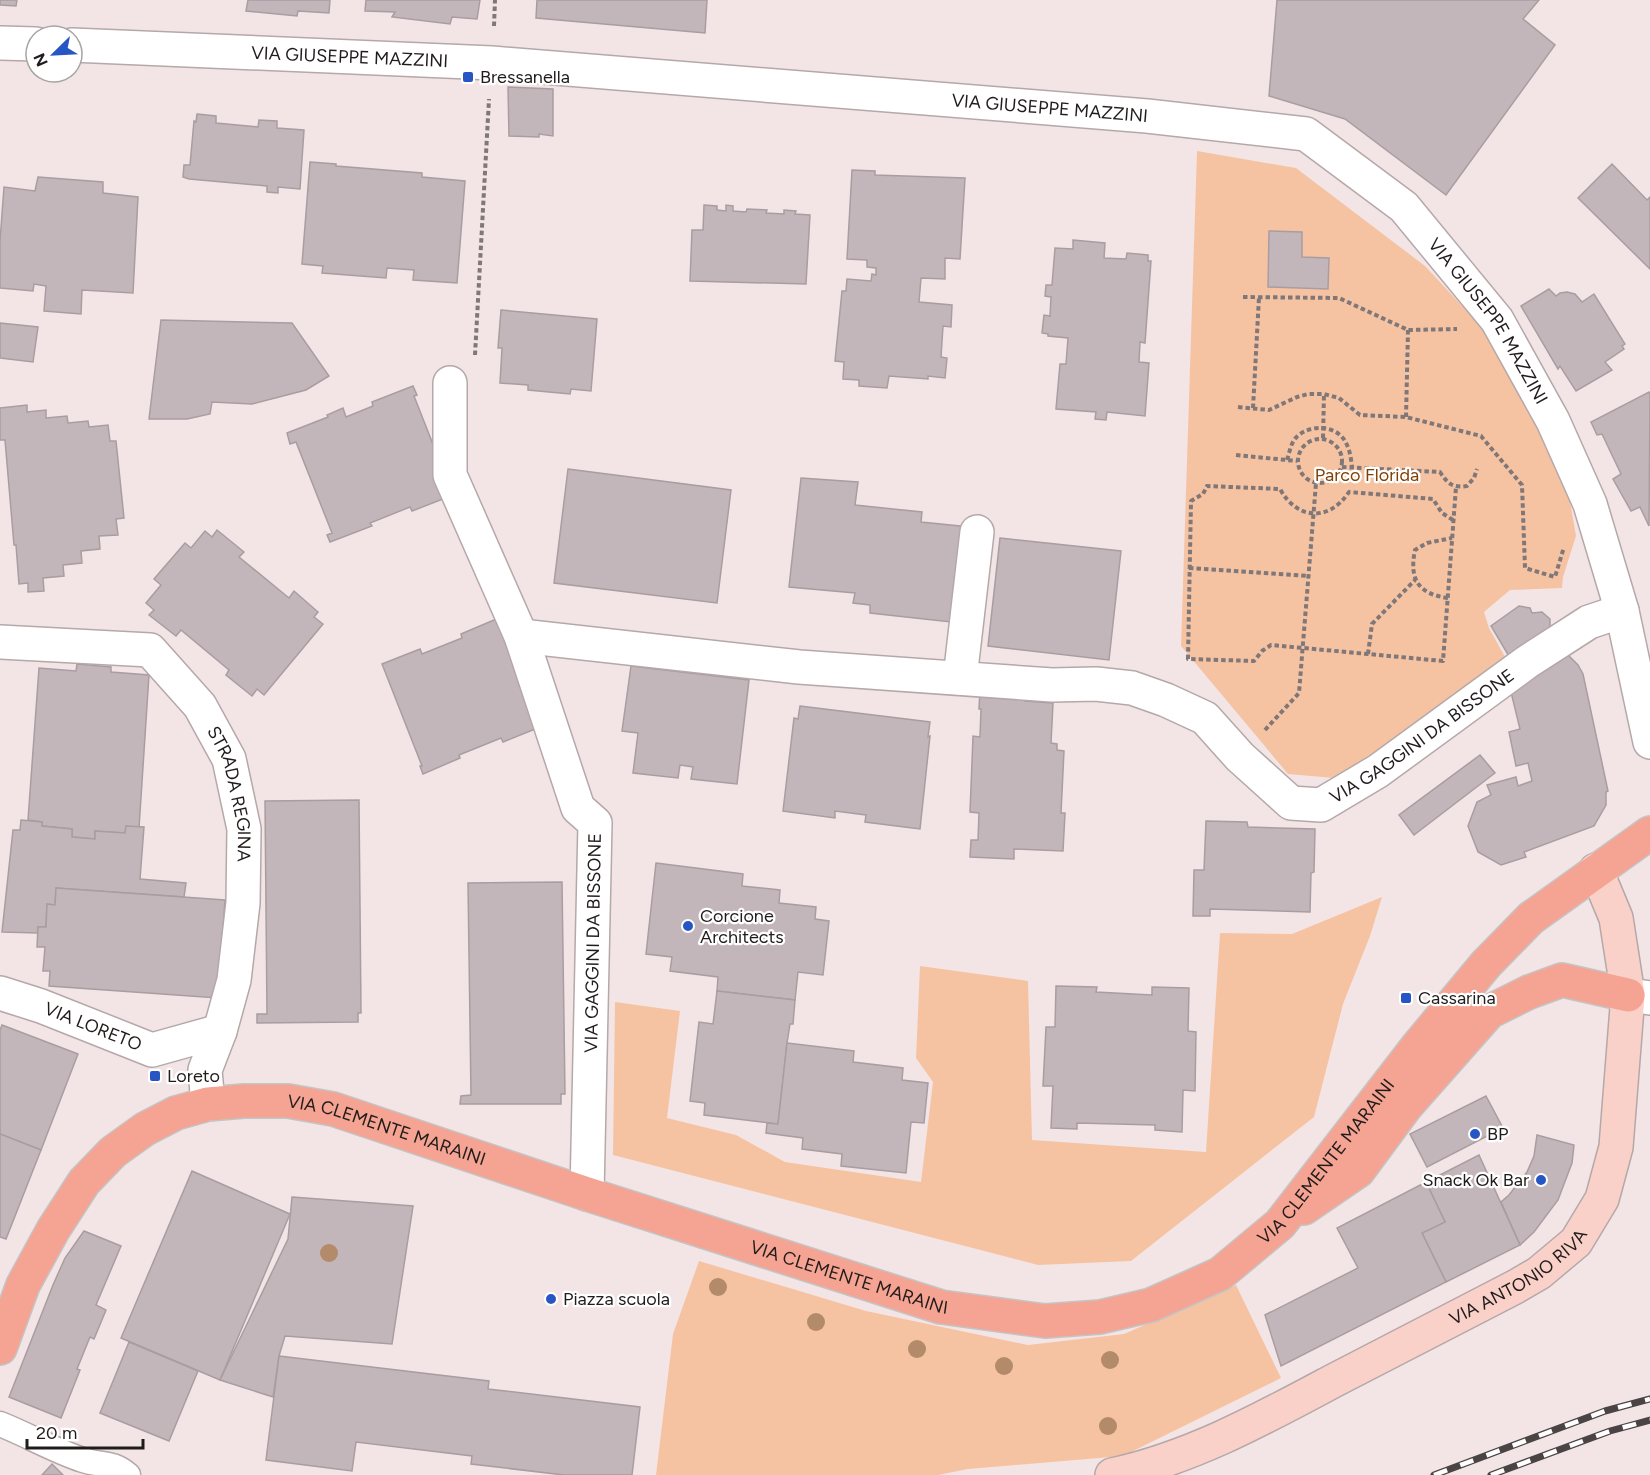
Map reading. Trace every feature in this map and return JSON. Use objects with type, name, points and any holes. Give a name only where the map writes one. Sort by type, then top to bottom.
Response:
[{"type":"main road","name":"VIA CLEMENTE MARAINI","points":[[0,1348],[23,1285],[52,1230],[84,1182],[113,1152],[145,1129],[176,1113],[208,1104],[244,1101],[288,1101],[333,1109],[587,1194],[941,1307],[1045,1321],[1100,1317],[1151,1305],[1220,1274],[1280,1224],[1417,1047],[1486,964],[1531,918],[1650,832]]},
{"type":"main road","name":"VIA ANTONIO RIVA","points":[[1112,1475],[1136,1470],[1192,1451],[1286,1406],[1515,1287],[1539,1273],[1576,1242],[1602,1199],[1616,1148],[1639,996],[1616,918],[1596,870]]},
{"type":"main road","points":[[1280,1224],[1358,1171],[1406,1106],[1489,1012],[1528,992],[1562,980],[1639,996]]},
{"type":"street","points":[[0,43],[24,44]]},
{"type":"street","name":"VIA GIUSEPPE MAZZINI","points":[[84,46],[492,63],[1147,116],[1306,134],[1404,207],[1497,320],[1553,421],[1590,504],[1622,611],[1650,742]]},
{"type":"street","name":"VIA GAGGINI DA BISSONE","points":[[450,383],[450,475],[521,636],[578,808],[595,823],[587,1194]]},
{"type":"street","points":[[960,678],[977,532]]},
{"type":"street","name":"VIA GAGGINI DA BISSONE","points":[[521,636],[799,667],[1052,685],[1096,684],[1132,688],[1166,700],[1205,718],[1240,757],[1291,803],[1321,805],[1378,771],[1527,662],[1589,622],[1622,611]]},
{"type":"street","name":"STRADA REGINA","points":[[0,642],[150,650],[200,706],[229,759],[244,829],[243,903],[234,980],[220,1031],[205,1070],[208,1104]]},
{"type":"street","name":"VIA LORETO","points":[[0,993],[41,1006],[152,1050],[220,1031]]},
{"type":"lane","points":[[0,1424],[82,1460],[110,1464],[128,1475]]},
{"type":"path","points":[[450,383],[475,356],[495,0]]},
{"type":"path","points":[[1243,297],[1339,298],[1408,330],[1464,329]]},
{"type":"path","points":[[1252,408],[1259,297]]},
{"type":"path","points":[[1406,417],[1408,330]]},
{"type":"path","points":[[1323,438],[1324,394]]},
{"type":"path","points":[[1238,407],[1269,410],[1297,397],[1324,394],[1339,398],[1360,415],[1406,417],[1481,435],[1522,485],[1526,568],[1555,577],[1567,538]]},
{"type":"path","points":[[1287,460],[1292,443],[1299,434],[1323,427],[1337,432],[1346,442],[1352,467]]},
{"type":"path","points":[[1323,438],[1335,443],[1341,454],[1342,467],[1335,478],[1324,483],[1311,482],[1301,473],[1297,461],[1301,448],[1305,444],[1310,440],[1323,438]]},
{"type":"path","points":[[1236,455],[1297,461]]},
{"type":"path","points":[[1342,467],[1440,472],[1447,483],[1456,487],[1467,486],[1478,470]]},
{"type":"path","points":[[1240,757],[1299,693],[1316,483]]},
{"type":"path","points":[[1453,520],[1442,513],[1433,499],[1349,492],[1341,504],[1328,511],[1313,514],[1299,511],[1287,501],[1280,489],[1207,486],[1203,494],[1191,501],[1188,659],[1254,661],[1271,645],[1443,661],[1456,487]]},
{"type":"path","points":[[1448,598],[1426,591],[1415,580],[1412,567],[1415,550],[1427,543],[1452,538]]},
{"type":"path","points":[[1189,568],[1308,576]]},
{"type":"path","points":[[1368,654],[1372,624],[1415,580]]},
{"type":"green space","name":"Parco Florida","points":[[1197,151],[1296,168],[1425,266],[1478,323],[1525,383],[1565,472],[1576,536],[1563,577],[1562,588],[1510,590],[1484,612],[1489,628],[1509,664],[1334,778],[1288,774],[1181,646]]},
{"type":"green space","points":[[1382,897],[1370,936],[1343,1004],[1314,1117],[1131,1261],[1038,1265],[613,1155],[615,1002],[680,1011],[667,1118],[736,1135],[785,1162],[921,1182],[933,1082],[916,1058],[920,966],[1028,981],[1032,1140],[1206,1152],[1220,933],[1292,934]]},
{"type":"green space","points":[[699,1261],[866,1311],[1028,1345],[1124,1334],[1236,1285],[1281,1378],[1123,1456],[968,1469],[938,1475],[656,1475],[673,1334]]},
{"type":"building","points":[[0,0],[17,0],[16,6],[0,5]]},
{"type":"building","points":[[248,0],[330,0],[329,13],[298,11],[297,16],[246,11]]},
{"type":"building","points":[[366,0],[480,0],[477,19],[452,17],[450,24],[392,17],[395,12],[365,11]]},
{"type":"building","points":[[537,0],[707,0],[705,33],[536,18]]},
{"type":"building","points":[[1277,0],[1539,0],[1523,19],[1555,45],[1446,195],[1345,119],[1269,96]]},
{"type":"building","points":[[508,87],[553,89],[553,136],[539,134],[539,137],[509,136]]},
{"type":"building","points":[[197,114],[216,116],[216,123],[258,127],[259,120],[277,121],[277,128],[304,130],[300,189],[278,187],[278,193],[267,192],[267,186],[183,177],[184,165],[190,165],[194,121],[196,122]]},
{"type":"building","points":[[310,162],[422,173],[422,177],[465,181],[457,283],[413,280],[414,270],[387,268],[386,278],[322,273],[323,266],[302,264]]},
{"type":"building","points":[[1612,164],[1647,200],[1650,197],[1650,269],[1578,198]]},
{"type":"building","points":[[852,170],[875,171],[875,175],[965,178],[960,259],[945,258],[945,279],[921,278],[919,302],[952,305],[951,327],[943,326],[941,357],[947,358],[945,378],[889,376],[887,388],[859,386],[859,380],[843,379],[844,362],[835,361],[842,291],[846,291],[847,279],[871,281],[872,274],[876,275],[876,268],[867,267],[867,260],[847,259]]},
{"type":"building","points":[[38,177],[103,182],[103,193],[138,197],[133,293],[82,290],[81,314],[44,311],[46,286],[34,284],[33,291],[0,288],[0,241],[4,187],[35,191]]},
{"type":"building","points":[[704,205],[717,206],[717,210],[726,211],[726,205],[733,206],[733,211],[767,210],[766,213],[784,214],[784,210],[796,211],[795,214],[810,215],[806,284],[690,281],[692,230],[703,230]]},
{"type":"building","points":[[1269,231],[1302,232],[1302,257],[1329,258],[1328,289],[1268,287]]},
{"type":"building","points":[[1073,240],[1105,243],[1104,258],[1126,259],[1127,253],[1148,255],[1148,261],[1151,261],[1145,343],[1140,342],[1139,362],[1149,363],[1145,416],[1107,412],[1106,420],[1095,419],[1096,412],[1056,409],[1060,364],[1066,364],[1068,338],[1048,336],[1042,333],[1044,315],[1050,316],[1051,297],[1045,296],[1046,285],[1052,285],[1055,248],[1073,249]]},
{"type":"building","points":[[1549,289],[1556,296],[1567,292],[1575,294],[1582,302],[1594,294],[1625,344],[1622,346],[1624,349],[1605,362],[1612,370],[1576,391],[1560,366],[1558,369],[1521,306]]},
{"type":"building","points":[[501,310],[597,319],[591,391],[571,389],[570,394],[528,390],[528,385],[500,383],[502,348],[498,348]]},
{"type":"building","points":[[161,320],[292,323],[329,376],[306,390],[252,404],[212,402],[210,414],[187,419],[149,419]]},
{"type":"building","points":[[0,323],[38,327],[33,362],[0,358]]},
{"type":"building","points":[[413,386],[417,395],[414,396],[449,485],[456,494],[412,511],[410,507],[370,523],[372,526],[330,542],[327,535],[332,533],[296,442],[290,444],[287,433],[328,417],[327,415],[343,408],[346,417],[373,406],[372,402]]},
{"type":"building","points":[[1649,392],[1649,526],[1640,507],[1631,511],[1613,479],[1621,474],[1602,434],[1597,435],[1591,422]]},
{"type":"building","points":[[27,405],[27,412],[46,410],[46,418],[67,416],[68,423],[88,421],[89,427],[108,425],[110,441],[116,441],[124,518],[116,519],[118,535],[99,536],[100,549],[81,551],[82,563],[63,565],[64,576],[43,578],[44,591],[28,592],[28,583],[19,584],[5,440],[0,440],[0,408]]},
{"type":"building","points":[[568,469],[731,490],[717,603],[554,583]]},
{"type":"building","points":[[801,478],[858,482],[855,505],[922,512],[921,522],[970,527],[960,623],[870,613],[870,605],[853,603],[855,593],[789,587]]},
{"type":"building","points":[[217,530],[244,552],[239,557],[289,598],[294,591],[318,612],[314,617],[323,624],[264,695],[257,689],[252,696],[226,675],[229,670],[181,630],[176,636],[149,615],[154,610],[146,603],[161,585],[154,579],[185,543],[191,548],[205,531],[212,537]]},
{"type":"building","points":[[1000,538],[1121,551],[1109,660],[988,646]]},
{"type":"building","points":[[1519,606],[1530,608],[1532,613],[1542,612],[1550,619],[1550,626],[1549,631],[1513,663],[1491,626]]},
{"type":"building","points":[[501,617],[545,725],[503,742],[501,738],[459,755],[460,758],[423,774],[420,766],[422,766],[382,664],[420,649],[422,654],[462,638],[461,634]]},
{"type":"building","points":[[1567,654],[1583,674],[1608,791],[1606,792],[1606,805],[1594,826],[1524,852],[1526,857],[1501,865],[1478,852],[1468,826],[1477,802],[1491,795],[1487,785],[1516,777],[1518,786],[1532,781],[1528,763],[1516,766],[1509,732],[1520,729],[1509,684]]},
{"type":"building","points":[[77,664],[111,667],[111,672],[149,675],[139,828],[126,826],[125,833],[95,831],[95,839],[72,837],[72,829],[42,826],[42,822],[28,820],[39,668],[76,671]]},
{"type":"building","points":[[631,666],[749,680],[737,784],[691,779],[693,767],[680,765],[678,778],[633,773],[638,733],[622,731]]},
{"type":"building","points":[[980,690],[1025,692],[1025,701],[1053,703],[1051,743],[1057,744],[1057,750],[1064,751],[1061,813],[1065,813],[1063,851],[1014,849],[1014,859],[970,857],[971,840],[978,840],[979,813],[970,812],[973,736],[980,737]]},
{"type":"building","points":[[800,706],[930,722],[920,829],[865,822],[866,815],[835,811],[835,818],[783,811],[794,718],[798,719]]},
{"type":"building","points":[[1480,755],[1495,773],[1414,835],[1399,815]]},
{"type":"building","points":[[359,800],[361,1013],[358,1013],[358,1022],[257,1023],[257,1014],[267,1014],[265,801]]},
{"type":"building","points":[[21,820],[42,822],[42,826],[72,829],[72,837],[95,839],[95,831],[125,833],[126,826],[144,827],[140,879],[186,883],[184,897],[56,888],[55,905],[47,904],[46,927],[38,927],[38,933],[2,932],[13,830],[20,830]]},
{"type":"building","points":[[1206,821],[1247,822],[1248,827],[1315,829],[1310,912],[1210,909],[1210,916],[1193,916],[1194,870],[1204,870]]},
{"type":"building","points":[[656,863],[743,874],[742,886],[780,890],[779,903],[816,907],[815,919],[829,921],[823,975],[798,972],[795,1000],[717,991],[718,977],[670,971],[672,957],[646,954]]},
{"type":"building","points":[[562,882],[565,1094],[561,1094],[561,1104],[460,1104],[461,1096],[471,1095],[468,883]]},
{"type":"building","points":[[56,888],[225,900],[218,998],[49,986],[50,971],[43,971],[45,947],[37,947],[38,927],[46,927],[47,904],[55,905]]},
{"type":"building","points":[[1056,986],[1097,987],[1096,992],[1152,995],[1152,987],[1189,988],[1188,1031],[1196,1032],[1195,1091],[1183,1090],[1182,1132],[1155,1130],[1155,1125],[1077,1123],[1077,1129],[1051,1128],[1053,1086],[1043,1086],[1046,1027],[1055,1027]]},
{"type":"building","points":[[717,991],[795,1000],[793,1024],[790,1024],[787,1043],[778,1124],[704,1115],[705,1103],[690,1101],[699,1022],[713,1024]]},
{"type":"building","points":[[2,1025],[78,1054],[41,1150],[0,1134],[0,1030]]},
{"type":"building","points":[[787,1043],[854,1051],[853,1062],[903,1068],[902,1080],[928,1083],[924,1123],[911,1122],[906,1173],[841,1166],[842,1154],[802,1149],[803,1138],[766,1133],[767,1123],[778,1124]]},
{"type":"building","points":[[1486,1096],[1503,1128],[1427,1167],[1410,1134]]},
{"type":"building","points":[[0,1134],[41,1150],[6,1239],[0,1237]]},
{"type":"building","points":[[1537,1135],[1574,1145],[1572,1163],[1558,1200],[1534,1232],[1520,1245],[1501,1202],[1527,1172],[1534,1156]]},
{"type":"building","points":[[1479,1155],[1520,1245],[1446,1282],[1422,1233],[1445,1222],[1426,1182]]},
{"type":"building","points":[[192,1171],[290,1214],[220,1380],[121,1338]]},
{"type":"building","points":[[1426,1182],[1445,1222],[1422,1233],[1446,1282],[1281,1366],[1265,1315],[1358,1268],[1337,1228]]},
{"type":"building","points":[[292,1197],[413,1206],[392,1344],[285,1336],[279,1356],[273,1397],[220,1380],[288,1239]]},
{"type":"building","points":[[84,1231],[121,1246],[96,1305],[106,1310],[94,1339],[90,1337],[61,1418],[9,1397],[65,1258]]},
{"type":"building","points":[[129,1342],[198,1371],[169,1441],[100,1413]]},
{"type":"building","points":[[279,1356],[489,1381],[488,1389],[640,1407],[632,1475],[564,1475],[471,1464],[472,1456],[356,1442],[352,1471],[266,1460]]},
{"type":"building","points":[[52,1464],[63,1475],[42,1475]]},
{"type":"railway","points":[[1434,1475],[1605,1411],[1650,1399]]},
{"type":"railway","points":[[1491,1475],[1610,1431],[1650,1420]]},
{"type":"place","name":"Bressanella","points":[[468,77]]},
{"type":"place","name":"Corcione Architects","points":[[688,926]]},
{"type":"place","name":"Cassarina","points":[[1406,998]]},
{"type":"place","name":"Loreto","points":[[155,1076]]},
{"type":"place","name":"BP","points":[[1475,1134]]},
{"type":"place","name":"Snack Ok Bar","points":[[1541,1180]]},
{"type":"place","name":"Piazza scuola","points":[[551,1299]]}]
